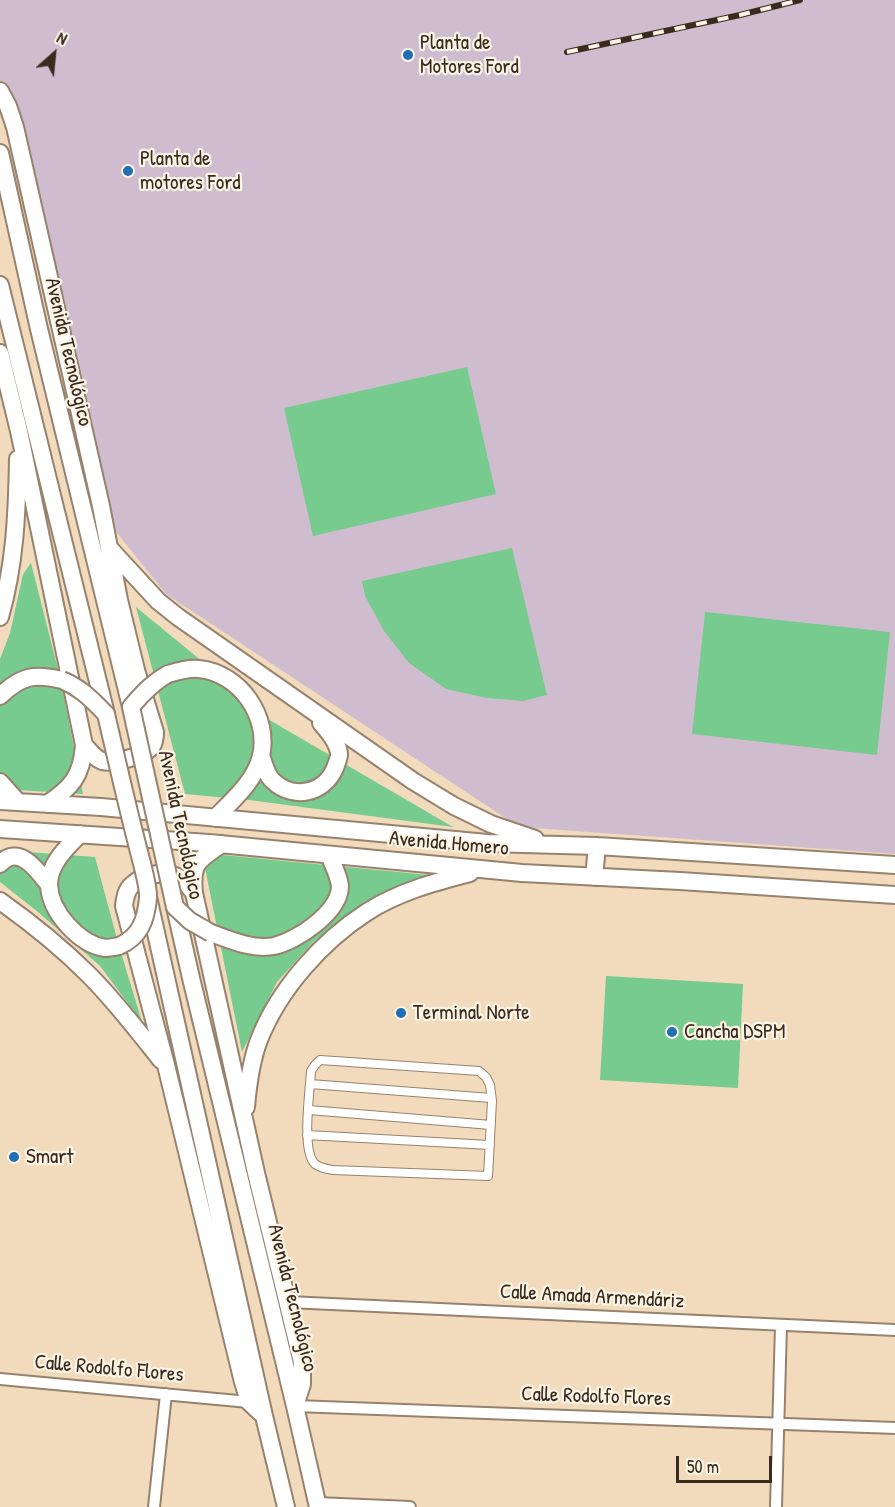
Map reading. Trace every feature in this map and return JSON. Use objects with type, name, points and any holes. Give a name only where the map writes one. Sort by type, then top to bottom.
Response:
[{"type":"main road","points":[[0,91],[15,127],[70,366],[121,610],[155,732],[155,739],[148,751],[115,762],[103,761],[94,757],[84,745]]},
{"type":"main road","name":"Avenida Tecnológico","points":[[0,153],[39,329],[131,707],[191,978],[317,1505]]},
{"type":"main road","points":[[0,285],[106,714],[286,1507]]},
{"type":"main road","points":[[0,353],[19,432],[84,745],[83,759],[72,784],[47,804]]},
{"type":"main road","points":[[0,617],[11,570],[15,538],[19,432]]},
{"type":"main road","points":[[110,550],[158,601],[178,617],[413,781],[454,806],[491,824],[550,844]]},
{"type":"main road","points":[[131,707],[145,690],[158,680],[184,669],[200,669],[215,673],[235,684],[251,701],[260,719],[263,735],[258,766],[249,781],[208,817]]},
{"type":"main road","points":[[0,696],[21,680],[33,676],[46,676],[75,686],[106,714]]},
{"type":"main road","points":[[261,755],[271,780],[286,789],[311,792],[322,786],[334,771],[339,755],[333,737],[316,717],[292,696]]},
{"type":"main road","points":[[0,782],[18,802]]},
{"type":"main road","name":"Avenida Homero","points":[[0,801],[101,807],[487,843],[597,846],[895,865]]},
{"type":"main road","name":"Avenida Homero","points":[[0,829],[215,843],[482,870],[895,895]]},
{"type":"main road","points":[[80,834],[61,853],[54,865],[49,885],[54,906],[64,922],[95,945],[108,948],[119,946],[129,942],[140,929],[148,896]]},
{"type":"main road","points":[[215,843],[195,867],[192,878],[194,894],[266,1218],[302,1362],[302,1384],[295,1406]]},
{"type":"main road","points":[[594,877],[597,846]]},
{"type":"main road","points":[[176,907],[190,921],[211,933],[234,942],[274,946],[309,929],[326,915],[337,898],[340,887],[330,855]]},
{"type":"main road","points":[[0,864],[12,857],[26,860],[49,885]]},
{"type":"main road","points":[[245,1123],[251,1067],[259,1039],[275,1008],[299,973],[334,936],[369,911],[404,893],[482,870]]},
{"type":"main road","points":[[194,894],[181,878],[170,874],[156,874],[143,877],[132,885],[125,896],[124,906],[166,1065],[240,1371],[249,1402],[264,1416]]},
{"type":"main road","points":[[0,901],[38,929],[89,975],[166,1065]]},
{"type":"street","points":[[320,1060],[479,1071],[490,1085],[491,1125],[488,1176],[333,1170],[321,1167],[310,1157],[307,1135],[310,1084],[311,1071],[320,1060]]},
{"type":"street","points":[[310,1084],[491,1098]]},
{"type":"street","points":[[309,1110],[491,1125]]},
{"type":"street","points":[[307,1135],[490,1145]]},
{"type":"street","name":"Calle Amada Armendáriz","points":[[288,1302],[895,1330]]},
{"type":"street","points":[[776,1507],[781,1325]]},
{"type":"street","name":"Calle Rodolfo Flores","points":[[0,1378],[249,1402]]},
{"type":"street","points":[[154,1507],[166,1394]]},
{"type":"street","name":"Calle Rodolfo Flores","points":[[295,1406],[895,1428]]},
{"type":"street","points":[[317,1505],[410,1507]]},
{"type":"shaded area","points":[[0,0],[895,0],[895,854],[519,827],[166,594],[109,523],[0,80]]},
{"type":"green space","points":[[467,367],[496,494],[313,536],[284,408]]},
{"type":"green space","points":[[512,548],[547,695],[523,701],[487,698],[446,689],[409,663],[384,631],[365,596],[362,581]]},
{"type":"green space","points":[[31,563],[61,681],[83,794],[0,789],[0,659],[10,633],[23,574]]},
{"type":"green space","points":[[136,607],[214,671],[252,687],[266,718],[453,827],[249,800],[185,794]]},
{"type":"green space","points":[[705,612],[890,632],[877,755],[692,734]]},
{"type":"green space","points":[[0,850],[95,857],[142,1022],[100,966],[0,882]]},
{"type":"green space","points":[[202,853],[429,875],[386,892],[347,915],[313,942],[277,982],[242,1052]]},
{"type":"green space","name":"Cancha DSPM","points":[[606,976],[743,984],[738,1088],[600,1080]]},
{"type":"railway","points":[[567,52],[800,0]]},
{"type":"place","name":"Planta de Motores Ford","points":[[408,55]]},
{"type":"place","name":"Planta de motores Ford","points":[[128,171]]},
{"type":"place","name":"Terminal Norte","points":[[401,1013]]},
{"type":"place","name":"Cancha DSPM","points":[[672,1032]]},
{"type":"place","name":"Smart","points":[[14,1157]]}]
